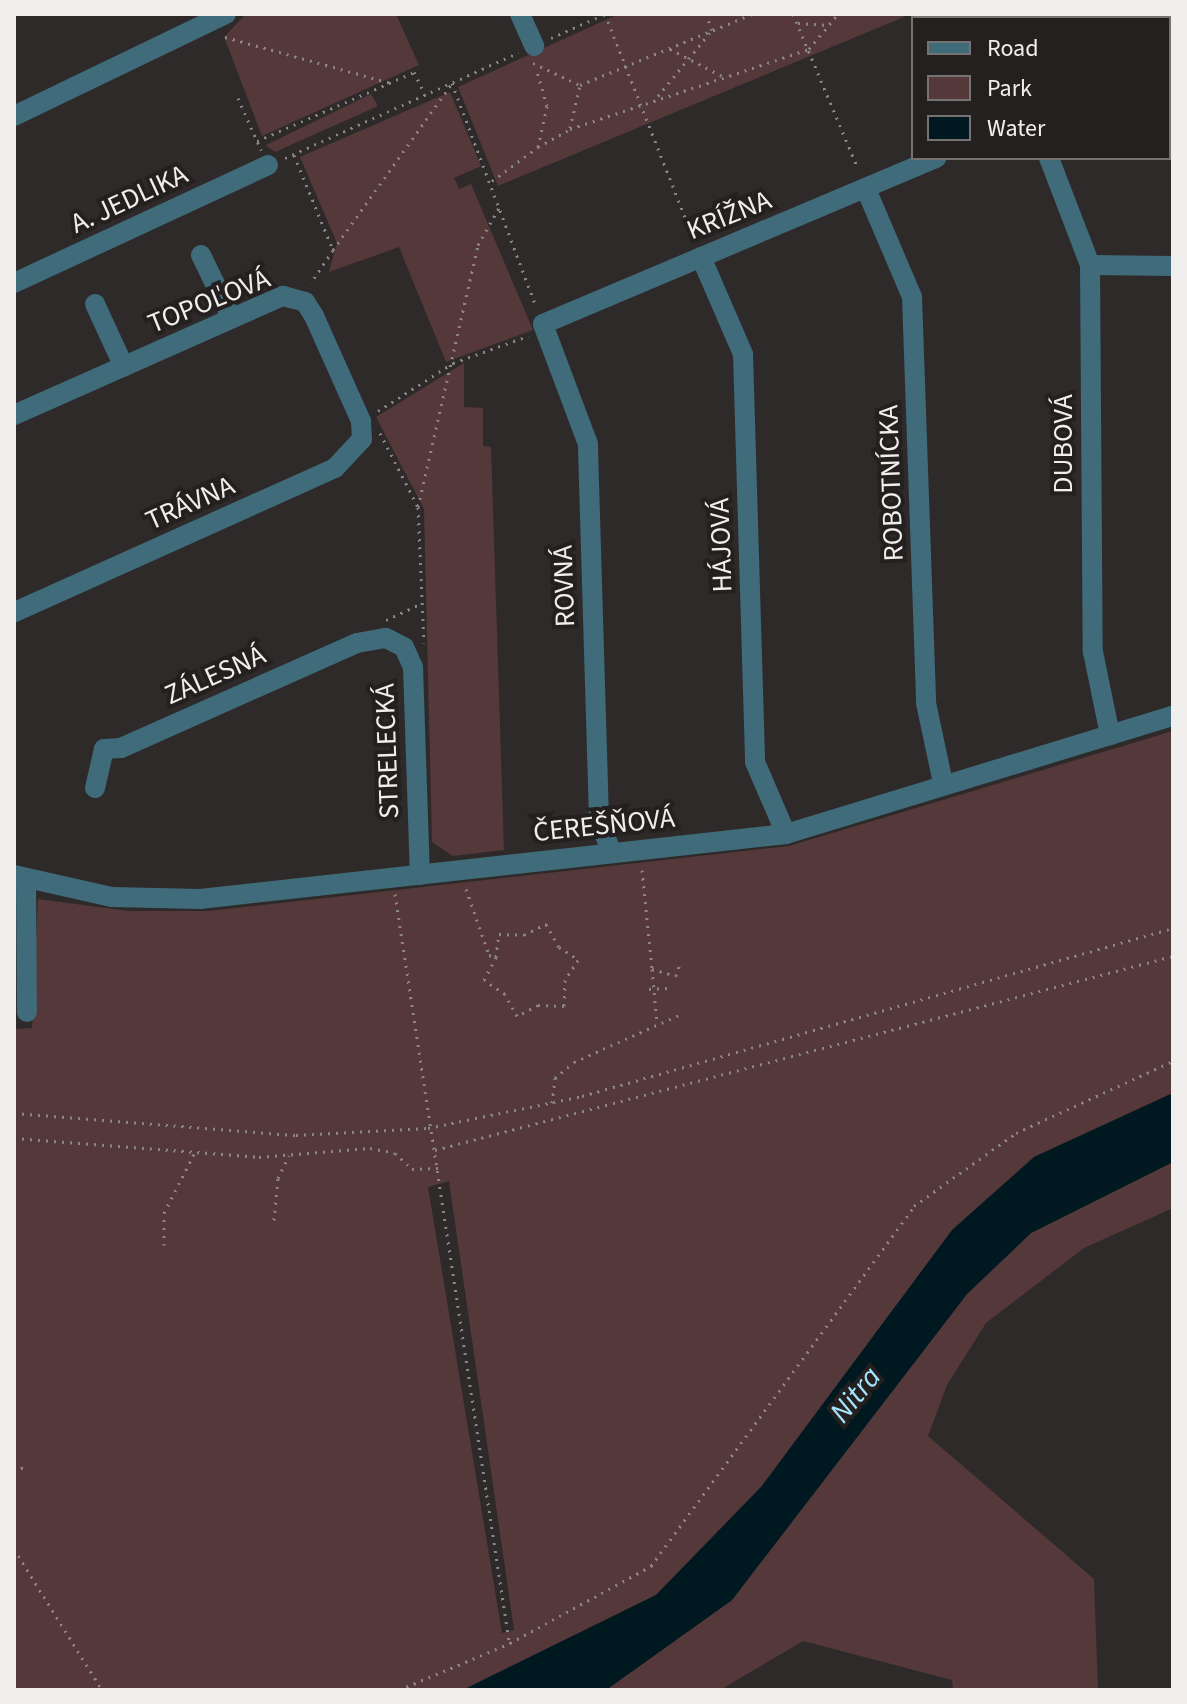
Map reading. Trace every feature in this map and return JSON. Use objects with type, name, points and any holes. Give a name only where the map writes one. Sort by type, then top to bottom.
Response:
[{"type":"street","points":[[14,116],[201,31],[226,14]]},
{"type":"street","points":[[520,14],[534,46]]},
{"type":"street","name":"KRÍŽNA","points":[[543,324],[931,160]]},
{"type":"street","name":"DUBOVÁ","points":[[1050,160],[1090,265],[1093,652],[1110,735]]},
{"type":"street","name":"A. JEDLIKA","points":[[14,283],[268,165]]},
{"type":"street","name":"ROBOTNÍCKA","points":[[866,189],[912,297],[926,703],[943,783]]},
{"type":"street","points":[[201,255],[231,317]]},
{"type":"street","name":"HÁJOVÁ","points":[[701,257],[743,354],[755,762],[786,834]]},
{"type":"street","points":[[1090,265],[1173,266]]},
{"type":"street","name":"TOPOĽOVÁ","points":[[15,413],[283,296],[305,302],[369,421]]},
{"type":"street","points":[[95,304],[124,367]]},
{"type":"street","name":"ROVNÁ","points":[[543,324],[588,444],[599,819],[611,851]]},
{"type":"street","name":"TRÁVNA","points":[[14,612],[335,468],[357,448],[369,421]]},
{"type":"street","name":"ZÁLESNÁ","points":[[95,788],[104,749],[121,748],[379,632]]},
{"type":"street","name":"STRELECKÁ","points":[[379,632],[404,647],[413,667],[420,875]]},
{"type":"street","name":"ČEREŠŇOVÁ","points":[[27,1012],[20,878],[112,897],[200,899],[786,834],[943,783],[1173,716]]},
{"type":"path","points":[[534,46],[605,14],[643,103],[701,257]]},
{"type":"path","points":[[706,14],[712,30]]},
{"type":"path","points":[[730,23],[733,14]]},
{"type":"path","points":[[537,71],[580,85],[752,14]]},
{"type":"path","points":[[793,14],[866,189]]},
{"type":"path","points":[[491,182],[538,147],[570,129],[809,49],[836,15]]},
{"type":"path","points":[[798,23],[828,25]]},
{"type":"path","points":[[656,99],[712,30]]},
{"type":"path","points":[[201,31],[391,83]]},
{"type":"path","points":[[238,98],[268,165],[527,49],[547,106],[538,147]]},
{"type":"path","points":[[670,49],[686,63],[723,77]]},
{"type":"path","points":[[257,141],[414,72],[425,95]]},
{"type":"path","points":[[418,507],[369,421],[453,363],[543,324],[452,83]]},
{"type":"path","points":[[306,289],[452,83]]},
{"type":"path","points":[[570,129],[580,85]]},
{"type":"path","points":[[294,154],[333,250]]},
{"type":"path","points":[[424,656],[418,507],[478,245],[500,206]]},
{"type":"path","points":[[379,632],[422,603]]},
{"type":"path","points":[[641,862],[652,969],[649,989],[657,1023]]},
{"type":"path","points":[[393,878],[428,1128],[438,1168],[510,1643]]},
{"type":"path","points":[[464,882],[481,949],[496,957]]},
{"type":"path","points":[[546,924],[559,947],[578,960],[565,980],[564,1006],[538,1005],[517,1016],[505,994],[484,980],[496,957],[499,934],[524,935],[546,924]]},
{"type":"path","points":[[14,1113],[296,1135],[428,1128],[552,1103],[1173,928]]},
{"type":"path","points":[[435,1150],[1173,956]]},
{"type":"path","points":[[652,969],[676,976],[680,964]]},
{"type":"path","points":[[649,989],[667,988]]},
{"type":"path","points":[[552,1103],[555,1078],[574,1062],[679,1015]]},
{"type":"path","points":[[399,1690],[510,1643],[651,1566],[914,1206],[1016,1133],[1173,1061]]},
{"type":"path","points":[[14,1138],[195,1152],[290,1154],[370,1148],[395,1153],[412,1169],[438,1168]]},
{"type":"path","points":[[164,1245],[164,1213],[195,1152]]},
{"type":"path","points":[[274,1220],[278,1178],[290,1154]]},
{"type":"path","points":[[14,1472],[27,1465]]},
{"type":"path","points":[[14,1549],[102,1690]]},
{"type":"green space","points":[[246,14],[396,14],[419,65],[262,136],[224,37]]},
{"type":"green space","points":[[619,14],[911,14],[498,186],[458,87]]},
{"type":"green space","points":[[450,92],[481,166],[454,178],[459,189],[471,184],[533,330],[446,362],[399,247],[329,272],[337,243],[300,157]]},
{"type":"green space","points":[[371,94],[378,106],[275,152],[266,145]]},
{"type":"green space","points":[[464,363],[464,407],[483,408],[483,446],[491,447],[504,850],[453,856],[432,842],[424,509],[376,417]]},
{"type":"green space","points":[[1173,731],[1173,1093],[1034,1157],[761,1487],[656,1595],[463,1690],[14,1690],[14,1029],[32,1028],[38,899],[128,911],[209,911],[789,846]],"holes":[[[449,1181],[514,1630],[502,1633],[428,1187]]]},
{"type":"green space","points":[[1173,1162],[1173,1208],[1084,1248],[986,1323],[947,1385],[928,1436],[1094,1579],[1098,1690],[953,1690],[952,1680],[803,1641],[720,1690],[606,1690],[732,1600],[967,1294],[1031,1233]]},
{"type":"water","name":"Nitra","points":[[1173,1093],[1173,1162],[1031,1233],[967,1294],[732,1600],[606,1690],[463,1690],[656,1595],[761,1487],[952,1230],[1034,1157]]}]
